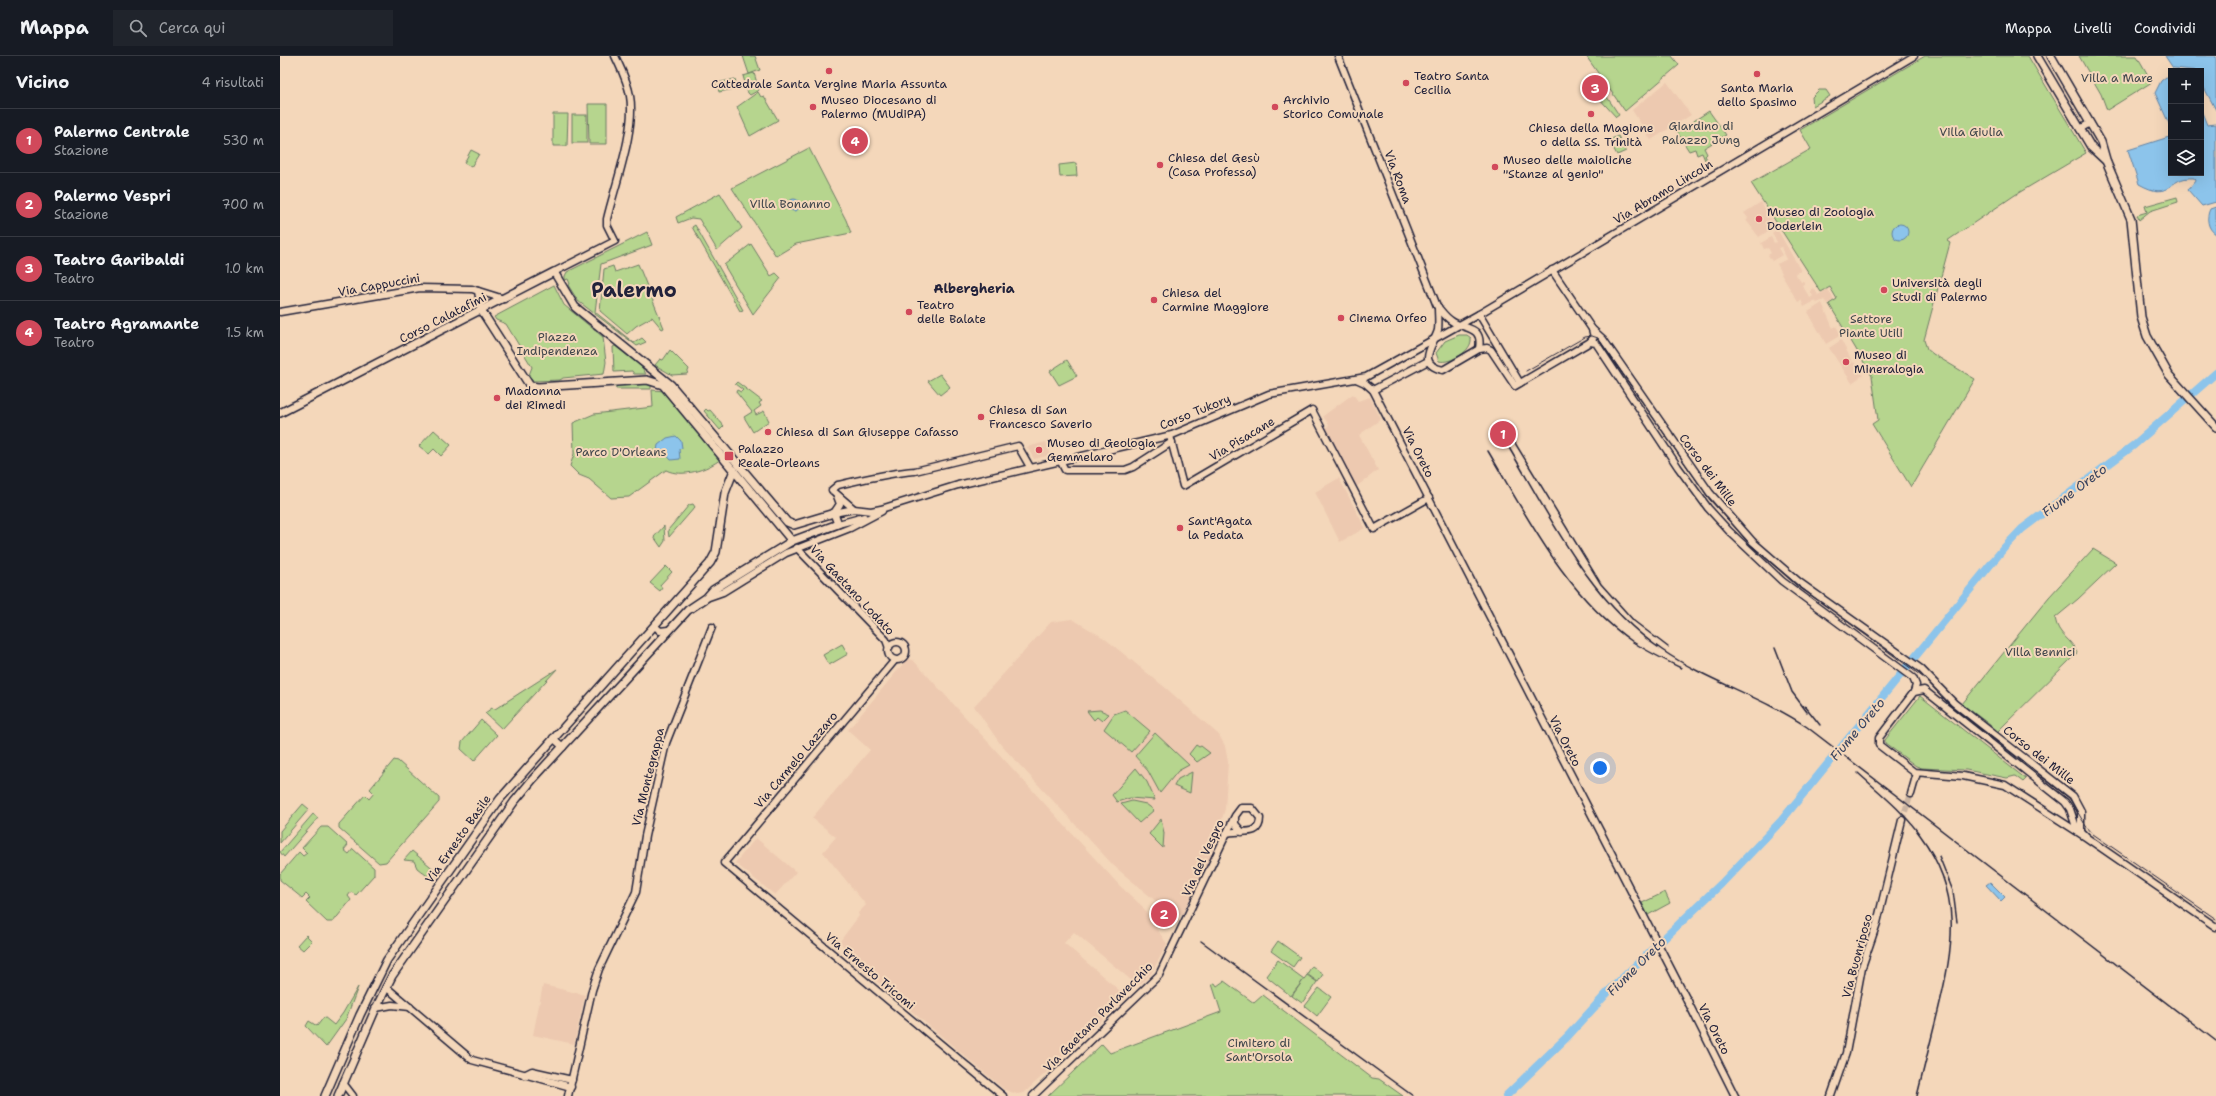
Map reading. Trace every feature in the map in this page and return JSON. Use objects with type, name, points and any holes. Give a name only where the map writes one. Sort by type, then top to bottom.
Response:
[{"type":"main road","points":[[2037,56],[2091,147],[2107,162]]},
{"type":"main road","points":[[2051,56],[2101,142],[2107,162],[2132,224],[2141,317],[2157,356],[2177,385],[2216,427]]},
{"type":"main road","points":[[554,272],[575,307],[652,370],[654,376],[647,380]]},
{"type":"main road","name":"Corso Calatafimi","points":[[280,413],[554,272]]},
{"type":"main road","points":[[481,310],[530,386],[538,387],[647,380],[660,383],[668,390],[792,542]]},
{"type":"main road","name":"Corso Tukory","points":[[652,370],[677,392],[789,524],[799,523],[834,513]]},
{"type":"main road","name":"Via Ernesto Basile","points":[[325,1096],[360,1015],[387,960],[500,799],[655,626],[714,557],[725,493],[734,470]]},
{"type":"main road","points":[[834,513],[838,524]]},
{"type":"main road","name":"Corso Tukory","points":[[782,547],[838,524]]},
{"type":"main road","name":"Via Ernesto Basile","points":[[338,1096],[386,987],[409,950],[514,802],[668,630],[688,610],[706,598],[713,590],[782,547]]},
{"type":"street","name":"Corso Calatafimi","points":[[554,272],[615,241],[607,225],[607,219],[628,134],[631,104],[626,79],[615,56]]},
{"type":"street","name":"Via Roma","points":[[1338,56],[1438,306]]},
{"type":"street","name":"Via Abramo Lincoln","points":[[1435,339],[1914,56]]},
{"type":"street","points":[[2080,129],[2090,123]]},
{"type":"street","name":"Corso dei Mille","points":[[1552,270],[1592,329],[1606,343],[1696,474],[1732,520],[1764,553],[1790,575],[1920,668],[1954,703],[2073,796],[2081,811],[2081,832]]},
{"type":"street","name":"Via Cappuccini","points":[[280,312],[345,302],[408,289],[448,287],[478,291],[504,299]]},
{"type":"street","points":[[478,291],[481,310]]},
{"type":"street","points":[[1438,306],[1445,316],[1460,325],[1470,327],[1476,332],[1479,338],[1479,349]]},
{"type":"street","points":[[1438,306],[1438,327],[1435,339],[1428,350],[1428,361],[1435,368],[1443,370],[1479,349],[1485,348],[1490,350],[1515,386],[1590,342],[1593,338],[1592,329]]},
{"type":"street","points":[[1479,314],[1523,382]]},
{"type":"street","name":"Corso Tukory","points":[[1060,460],[1065,470],[1125,470],[1137,465],[1171,439],[1269,394],[1366,377],[1435,339]]},
{"type":"street","name":"Corso dei Mille","points":[[1590,342],[1596,343],[1678,467],[1708,508],[1729,531],[1787,585],[1913,678],[1916,685],[1914,692]]},
{"type":"street","points":[[1356,379],[1365,382],[1375,393],[1428,361]]},
{"type":"street","name":"Via Oreto","points":[[1375,393],[1735,1096]]},
{"type":"street","name":"Via Pisacane","points":[[1171,439],[1182,486],[1312,410],[1374,529],[1429,498]]},
{"type":"street","name":"Corso Tukory","points":[[834,513],[854,509],[871,511],[892,506],[958,485],[1030,467],[1171,439]]},
{"type":"street","points":[[846,522],[854,509],[832,490],[838,485],[903,471],[911,472],[1018,446],[1030,467]]},
{"type":"street","points":[[834,513],[840,504],[836,495]]},
{"type":"street","name":"Corso Tukory","points":[[797,548],[850,528],[892,506]]},
{"type":"street","name":"Corso Tukory","points":[[838,524],[872,516]]},
{"type":"street","name":"Via Ernesto Basile","points":[[706,598],[723,592],[797,548]]},
{"type":"street","name":"Via Gaetano Lodato","points":[[797,548],[886,640],[889,648]]},
{"type":"street","points":[[655,626],[660,631],[668,630]]},
{"type":"street","name":"Via Montegrappa","points":[[568,1096],[592,990],[636,892],[645,836],[666,743],[712,627]]},
{"type":"street","points":[[896,643],[905,647],[906,652],[904,657],[893,658],[889,648],[896,643]]},
{"type":"street","name":"Via Carmelo Lazzaro","points":[[724,863],[886,671],[893,658]]},
{"type":"street","points":[[2087,838],[2075,824],[2072,813],[2065,802],[1924,690],[1914,692],[1878,742],[1909,769],[1917,773],[1963,776],[2005,785],[2087,838],[2216,927]]},
{"type":"street","points":[[1943,706],[1954,703]]},
{"type":"street","points":[[554,738],[563,747]]},
{"type":"street","points":[[1911,794],[1917,773]]},
{"type":"street","points":[[1225,834],[1233,831],[1242,832],[1251,832],[1257,828],[1260,820],[1257,812],[1250,807],[1237,811],[1234,818],[1236,826],[1242,832]]},
{"type":"street","points":[[2060,820],[2068,818],[2072,813]]},
{"type":"street","name":"Via del Vespro","points":[[1183,928],[1225,834],[1234,818]]},
{"type":"street","name":"Via Buonriposo","points":[[1831,1096],[1846,1052],[1862,967],[1877,923],[1902,820]]},
{"type":"street","name":"Via Ernesto Tricomi","points":[[724,863],[1003,1096]]},
{"type":"street","name":"Via Gaetano Parlavecchio","points":[[1033,1096],[1160,975],[1183,928]]},
{"type":"street","points":[[386,987],[472,1060],[571,1087]]},
{"type":"street","points":[[376,1008],[392,1005],[410,1007]]},
{"type":"street","points":[[524,1075],[532,1071],[572,1080]]},
{"type":"street","points":[[344,1083],[353,1096]]},
{"type":"shaded area","points":[[1667,82],[1691,115],[1651,140],[1632,110]]},
{"type":"shaded area","name":"Museo di Zoologia Doderlein","points":[[1761,202],[1774,223],[1772,225],[1774,227],[1759,237],[1746,220],[1748,218],[1744,213]]},
{"type":"shaded area","points":[[1777,229],[1801,271],[1795,273],[1801,282],[1803,281],[1805,283],[1802,285],[1810,298],[1813,296],[1810,291],[1814,288],[1818,295],[1828,289],[1834,300],[1827,304],[1824,300],[1817,303],[1815,301],[1804,307],[1801,300],[1798,302],[1781,274],[1782,273],[1777,264],[1787,259],[1781,247],[1778,248],[1782,255],[1772,261],[1768,255],[1771,253],[1768,248],[1764,249],[1761,243],[1771,237],[1774,243],[1777,242],[1772,233]]},
{"type":"shaded area","points":[[1822,303],[1833,328],[1836,326],[1841,335],[1826,344],[1808,312]]},
{"type":"shaded area","name":"Museo di Mineralogia","points":[[1841,340],[1853,363],[1854,362],[1863,375],[1852,383],[1829,348]]},
{"type":"shaded area","points":[[1353,394],[1358,401],[1370,397],[1381,419],[1359,435],[1378,470],[1356,487],[1324,430],[1329,425],[1323,416]]},
{"type":"shaded area","name":"Museo di Geologia Gemmelaro","points":[[1046,442],[1051,455],[1034,459],[1027,447]]},
{"type":"shaded area","points":[[1339,478],[1365,528],[1340,542],[1315,492]]},
{"type":"shaded area","points":[[1072,619],[1104,638],[1167,689],[1219,735],[1225,746],[1228,762],[1225,809],[1211,856],[1182,915],[1164,908],[1114,866],[1001,745],[974,706],[1051,622]]},
{"type":"shaded area","points":[[907,659],[913,660],[1120,886],[1142,906],[1167,944],[1151,974],[1138,986],[1074,932],[1064,943],[1127,997],[1024,1093],[1017,1094],[1005,1090],[850,959],[840,941],[859,916],[858,913],[866,905],[823,852],[836,837],[812,818],[870,750],[848,730]]},
{"type":"shaded area","points":[[756,838],[796,872],[775,895],[735,863]]},
{"type":"shaded area","points":[[543,985],[585,995],[574,1044],[533,1035]]},
{"type":"green space","points":[[743,56],[755,56],[760,70],[749,74]]},
{"type":"green space","points":[[1586,56],[1672,56],[1679,65],[1625,111]]},
{"type":"green space","points":[[1925,56],[2028,56],[2086,153],[2015,195],[1947,241],[1950,243],[1924,340],[1927,349],[1933,354],[1975,379],[1911,487],[1872,424],[1878,420],[1872,376],[1829,304],[1837,299],[1830,287],[1821,292],[1751,183],[1811,149],[1800,130]]},
{"type":"green space","name":"Villa a Mare","points":[[2079,56],[2137,56],[2152,82],[2107,110],[2101,94]]},
{"type":"green space","points":[[754,73],[759,90],[750,95],[743,76]]},
{"type":"green space","points":[[735,79],[738,88],[719,92],[717,83]]},
{"type":"green space","points":[[1819,90],[1826,90],[1830,96],[1813,106],[1812,97]]},
{"type":"green space","points":[[1603,91],[1619,115],[1616,117],[1597,96]]},
{"type":"green space","points":[[758,92],[761,97],[764,96],[778,120],[750,136],[737,107]]},
{"type":"green space","points":[[588,104],[607,104],[607,144],[589,144]]},
{"type":"green space","name":"Giardino di Palazzo Jung","points":[[1709,111],[1726,135],[1704,148],[1707,154],[1705,156],[1707,159],[1705,160],[1702,153],[1697,155],[1695,149],[1689,151],[1677,132]]},
{"type":"green space","points":[[553,114],[568,114],[567,146],[553,146]]},
{"type":"green space","points":[[572,115],[587,115],[587,143],[572,143]]},
{"type":"green space","points":[[1618,136],[1626,151],[1617,155],[1609,140]]},
{"type":"green space","name":"Villa Bonanno","points":[[809,148],[846,220],[851,233],[796,244],[776,256],[732,188]]},
{"type":"green space","points":[[471,150],[479,154],[471,167],[464,163]]},
{"type":"green space","points":[[1076,163],[1077,176],[1060,177],[1059,165]]},
{"type":"green space","points":[[720,193],[742,228],[717,250],[699,219],[691,218],[678,223],[676,217]]},
{"type":"green space","points":[[2177,197],[2178,202],[2150,211],[2139,220],[2137,215],[2147,212],[2145,206]]},
{"type":"green space","points":[[695,225],[743,310],[740,311],[692,227]]},
{"type":"green space","points":[[647,232],[652,245],[601,264],[595,312],[634,343],[642,338],[646,342],[637,346],[578,301],[568,285],[570,284],[568,279],[565,280],[565,276],[567,272]]},
{"type":"green space","points":[[751,244],[771,276],[776,273],[781,278],[753,314],[724,265]]},
{"type":"green space","points":[[638,264],[664,328],[662,329],[652,317],[636,326],[627,334],[600,311],[604,269],[613,266],[615,272]]},
{"type":"green space","name":"Piazza Indipendenza","points":[[554,285],[564,305],[603,337],[606,362],[604,374],[563,378],[560,380],[533,381],[529,375],[532,367],[506,324],[496,320],[494,317]]},
{"type":"green space","points":[[1459,335],[1467,335],[1471,338],[1471,343],[1465,352],[1460,356],[1449,360],[1439,361],[1436,353],[1445,341]]},
{"type":"green space","points":[[615,346],[641,366],[646,374],[634,374],[632,371],[614,372],[613,347]]},
{"type":"green space","points":[[670,350],[689,369],[687,374],[672,375],[655,365],[660,359],[663,360]]},
{"type":"green space","points":[[1067,360],[1077,376],[1059,385],[1050,371]]},
{"type":"green space","points":[[940,374],[950,387],[940,395],[928,381]]},
{"type":"green space","points":[[737,382],[762,401],[759,403],[761,406],[754,411],[756,415],[764,411],[769,421],[753,432],[744,417],[752,412],[736,392],[737,390],[741,392],[743,390],[735,384]]},
{"type":"green space","points":[[651,384],[651,389],[616,389],[615,386]]},
{"type":"green space","name":"Parco D'Orleans","points":[[652,390],[665,391],[721,459],[694,472],[679,473],[666,470],[629,497],[611,498],[589,479],[579,475],[570,466],[574,454],[573,423],[594,414],[653,407]]},
{"type":"green space","points":[[706,409],[708,411],[710,410],[724,426],[720,430],[704,411]]},
{"type":"green space","points":[[434,430],[451,445],[441,456],[434,449],[429,454],[419,446]]},
{"type":"green space","points":[[693,504],[695,507],[669,537],[668,530],[689,505]]},
{"type":"green space","points":[[664,526],[665,541],[661,547],[654,537]]},
{"type":"green space","name":"Villa Bennici","points":[[2093,549],[2116,563],[2078,599],[2055,618],[2059,629],[2077,653],[1998,731],[1962,704],[2049,597]]},
{"type":"green space","points":[[666,566],[672,572],[660,585],[662,588],[660,591],[650,583]]},
{"type":"green space","points":[[842,644],[848,654],[829,665],[823,655]]},
{"type":"green space","points":[[557,669],[502,729],[485,713],[492,708],[495,709]]},
{"type":"green space","points":[[1920,696],[2026,779],[2023,782],[2015,776],[2007,778],[1966,770],[1922,768],[1916,766],[1885,743],[1885,740]]},
{"type":"green space","points":[[1100,710],[1109,714],[1102,721],[1097,717],[1094,720],[1087,711]]},
{"type":"green space","points":[[1125,710],[1150,731],[1131,752],[1104,729],[1114,714]]},
{"type":"green space","points":[[481,720],[497,735],[474,761],[461,749],[462,742]]},
{"type":"green space","points":[[1155,733],[1189,765],[1178,771],[1160,793],[1148,771],[1135,756]]},
{"type":"green space","points":[[1196,745],[1199,747],[1201,746],[1210,753],[1197,762],[1189,754]]},
{"type":"green space","points":[[394,760],[398,761],[439,798],[439,802],[386,862],[379,863],[339,828],[339,824],[365,795],[369,799],[374,793],[370,789]]},
{"type":"green space","points":[[1136,768],[1147,782],[1155,800],[1130,798],[1117,802],[1112,795]]},
{"type":"green space","points":[[1192,772],[1190,793],[1174,786],[1178,779]]},
{"type":"green space","points":[[1132,801],[1146,804],[1154,810],[1139,823],[1121,804]]},
{"type":"green space","points":[[303,804],[309,809],[280,843],[280,831]]},
{"type":"green space","points":[[313,814],[318,818],[284,857],[280,852]]},
{"type":"green space","points":[[1161,819],[1164,833],[1163,848],[1149,834]]},
{"type":"green space","points":[[321,827],[328,827],[348,845],[344,850],[349,854],[353,849],[374,868],[374,875],[356,895],[351,892],[348,896],[351,900],[333,922],[327,922],[306,902],[310,898],[306,894],[302,898],[280,880],[280,874],[299,852],[303,856],[307,853],[302,848]]},
{"type":"green space","points":[[412,851],[436,871],[435,882],[417,868],[414,861],[404,860]]},
{"type":"green space","points":[[1665,892],[1670,903],[1648,915],[1642,903]]},
{"type":"green space","points":[[306,935],[312,941],[303,950],[297,945]]},
{"type":"green space","points":[[1278,941],[1300,957],[1293,967],[1271,951]]},
{"type":"green space","points":[[1278,960],[1304,979],[1291,996],[1266,976]]},
{"type":"green space","points":[[1312,966],[1323,974],[1318,982],[1307,974]]},
{"type":"green space","points":[[1307,975],[1317,982],[1302,1003],[1292,996]]},
{"type":"green space","name":"Cimitero di Sant'Orsola","points":[[1224,981],[1254,1003],[1263,995],[1372,1078],[1379,1079],[1403,1096],[1048,1096],[1102,1044],[1110,1053],[1221,1012],[1212,984],[1215,983],[1217,986]]},
{"type":"green space","points":[[358,987],[346,1019],[326,1047],[306,1026],[309,1021],[317,1026],[324,1017],[334,1025],[343,1013]]},
{"type":"green space","points":[[1319,988],[1331,997],[1317,1016],[1305,1006]]},
{"type":"water","points":[[2165,56],[2216,56],[2216,110],[2204,88],[2204,68],[2173,68]]},
{"type":"water","points":[[2166,77],[2168,77],[2168,121],[2155,93],[2161,81]]},
{"type":"water","points":[[2204,118],[2207,125],[2216,124],[2216,202],[2202,206],[2188,190],[2195,181],[2194,178],[2185,178],[2164,190],[2158,191],[2139,184],[2128,150],[2168,137],[2168,176],[2204,176]]},
{"type":"water","points":[[796,199],[799,200],[799,210],[792,211],[789,210],[788,203],[789,200]]},
{"type":"water","points":[[2216,207],[2216,234],[2209,226],[2208,216],[2210,209]]},
{"type":"water","points":[[1900,224],[1906,226],[1908,232],[1906,238],[1900,240],[1894,238],[1892,232],[1894,226]]},
{"type":"water","points":[[676,436],[681,441],[682,448],[679,449],[680,459],[671,460],[666,454],[660,456],[657,451],[658,445],[667,438]]},
{"type":"water","points":[[1990,882],[2005,897],[2001,901],[1986,885]]},
{"type":"waterway","name":"Fiume Oreto","points":[[1506,1096],[1567,1037],[1610,990],[1721,884],[1781,821],[2004,548],[2022,529],[2134,445],[2216,373]]},
{"type":"tunnel","points":[[1902,820],[1911,794]]},
{"type":"tram line","points":[[1526,371],[1585,337],[1592,336],[1598,338],[1710,500],[1750,544],[1799,586],[1924,678],[1950,705],[2069,798],[2086,826],[2093,834],[2216,919]]},
{"type":"railway","points":[[1512,438],[1601,584],[1634,621],[1668,647]]},
{"type":"railway","points":[[1505,441],[1573,555],[1592,582],[1613,607],[1636,630],[1679,661],[1771,706],[1807,727],[2216,1041]]},
{"type":"railway","points":[[1488,451],[1551,555],[1568,579],[1588,602],[1609,623],[1633,642],[1681,668]]},
{"type":"railway","points":[[1775,648],[1792,692],[1807,712]]},
{"type":"railway","points":[[1805,706],[1820,725]]},
{"type":"railway","points":[[1858,773],[1898,810],[1920,835],[1934,857],[1943,878],[1949,899],[1951,942],[1948,964],[1944,987],[1917,1096]]},
{"type":"railway","points":[[1939,856],[1953,891],[1957,922]]},
{"type":"railway","points":[[1201,941],[1413,1096]]},
{"type":"place","name":"Cattedrale Santa Vergine Maria Assunta","points":[[829,71]]},
{"type":"place","name":"Santa Maria dello Spasimo","points":[[1757,74]]},
{"type":"place","name":"Teatro Santa Cecilia","points":[[1406,83]]},
{"type":"place","name":"Teatro Garibaldi","points":[[1595,88]]},
{"type":"place","name":"Museo Diocesano di Palermo (MUdiPA)","points":[[813,107]]},
{"type":"place","name":"Archivio Storico Comunale","points":[[1275,107]]},
{"type":"place","name":"Chiesa della Magione o della SS. Trinità","points":[[1591,114]]},
{"type":"place","name":"Teatro Agramante","points":[[855,141]]},
{"type":"place","name":"Chiesa del Gesù (Casa Professa)","points":[[1160,165]]},
{"type":"place","name":"Museo delle maioliche \"Stanze al genio\"","points":[[1495,167]]},
{"type":"place","name":"Museo di Zoologia Doderlein","points":[[1759,219]]},
{"type":"place","name":"Università degli Studi di Palermo","points":[[1884,290]]},
{"type":"place","name":"Chiesa del Carmine Maggiore","points":[[1154,300]]},
{"type":"place","name":"Teatro delle Balate","points":[[909,312]]},
{"type":"place","name":"Cinema Orfeo","points":[[1341,318]]},
{"type":"place","name":"Museo di Mineralogia","points":[[1846,362]]},
{"type":"place","name":"Madonna dei Rimedi","points":[[497,398]]},
{"type":"place","name":"Chiesa di San Francesco Saverio","points":[[981,417]]},
{"type":"place","name":"Chiesa di San Giuseppe Cafasso","points":[[768,432]]},
{"type":"place","name":"Palermo Centrale","points":[[1503,434]]},
{"type":"place","name":"Museo di Geologia Gemmelaro","points":[[1039,450]]},
{"type":"place","name":"Palazzo Reale-Orleans","points":[[729,456]]},
{"type":"place","name":"Sant'Agata la Pedata","points":[[1180,528]]},
{"type":"place","name":"Palermo Vespri","points":[[1164,914]]},
{"type":"district","name":"Albergheria","points":[[974,288]]},
{"type":"district","name":"Palermo","points":[[634,290]]},
{"type":"park label","name":"Villa Giulia","points":[[1971,132]]},
{"type":"park label","name":"Settore Piante Utili","points":[[1871,326]]}]
